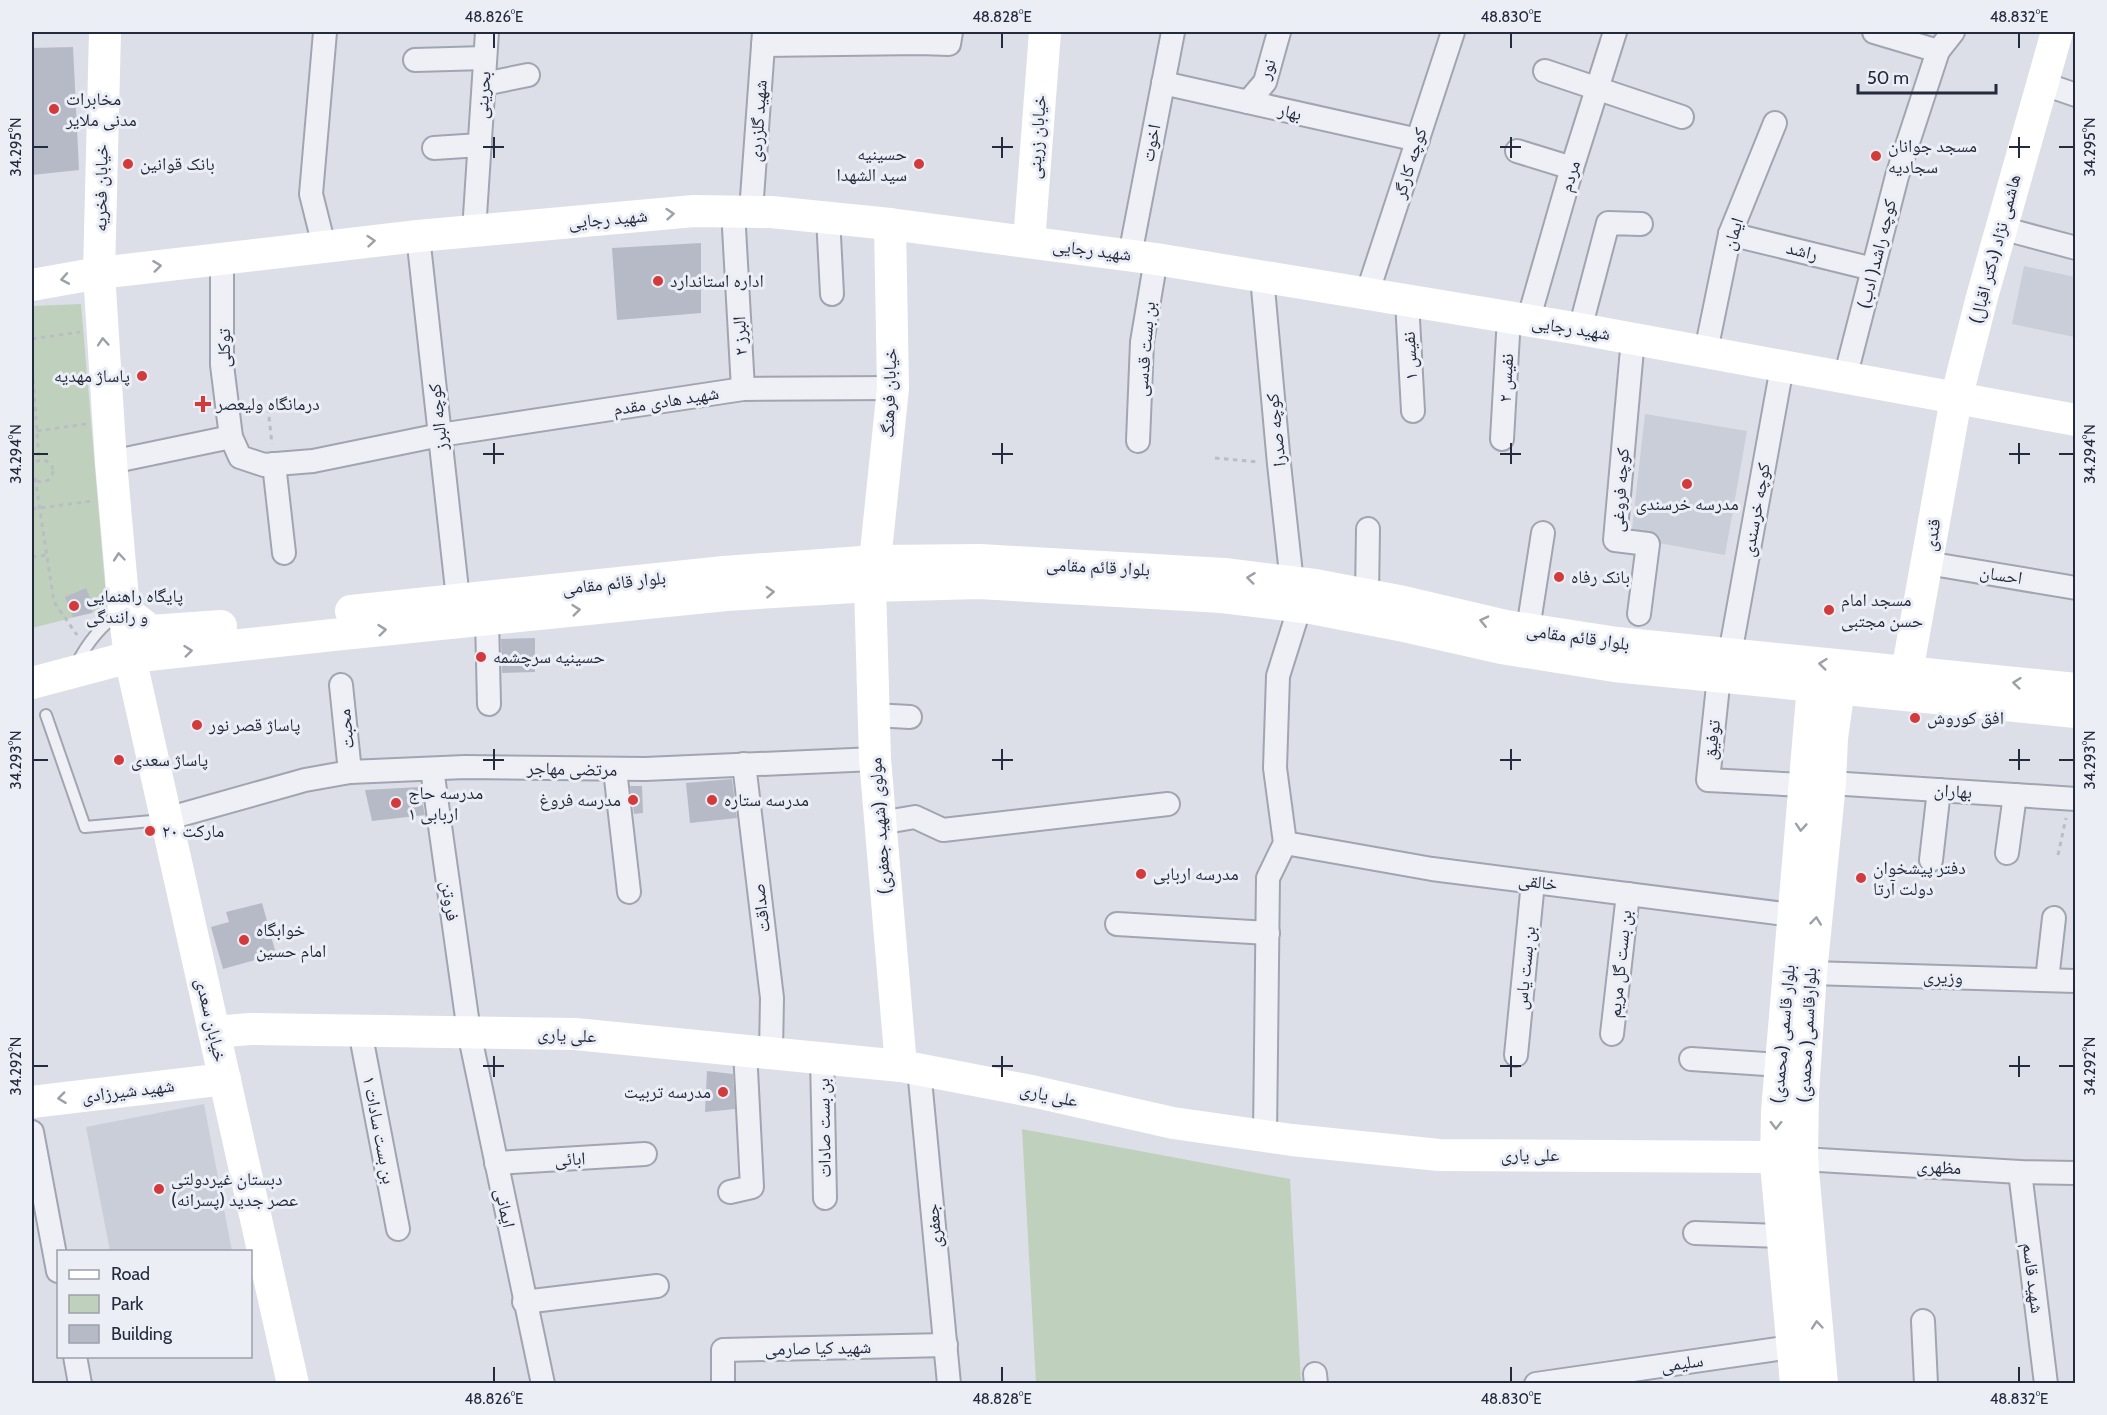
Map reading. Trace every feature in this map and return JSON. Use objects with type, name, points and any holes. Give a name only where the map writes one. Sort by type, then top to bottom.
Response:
[{"type":"main road","name":"خیابان فخریه","points":[[105,32],[99,273],[111,462]]},
{"type":"main road","name":"خیابان زرینی","points":[[1029,242],[1045,32]]},
{"type":"main road","name":"هاشمی نژاد (دکتر اقبال)","points":[[1956,399],[2056,32]]},
{"type":"main road","name":"شهید رجایی","points":[[32,285],[99,273],[418,236],[693,211],[742,211],[890,224],[1143,257],[1633,338],[2076,420]]},
{"type":"main road","name":"خیابان فرهنگ","points":[[873,573],[892,388],[890,224]]},
{"type":"main road","name":"قندی","points":[[1907,672],[1956,399]]},
{"type":"main road","name":"خیابان سعدی","points":[[111,462],[130,657],[293,1383]]},
{"type":"main road","name":"بلوار قائم مقامی","points":[[124,610],[151,631],[209,628],[458,599],[687,587],[873,573],[979,583],[1222,597],[1296,594],[1367,596],[1402,614],[1501,648],[1614,666],[1724,665],[1907,672],[2076,690]]},
{"type":"main road","name":"مولوی (شهید جعفری)","points":[[873,573],[875,759],[880,823],[910,1067]]},
{"type":"main road","name":"بلوار قائم مقامی","points":[[53,670],[130,657],[487,619],[687,587]]},
{"type":"main road","name":"بلوار قائم مقامی","points":[[1296,594],[1402,614],[1506,626],[1617,643],[1826,686],[2076,712]]},
{"type":"main road","points":[[53,670],[111,678],[139,698]]},
{"type":"main road","name":"بلوار قاسمی (محمدی)","points":[[1796,1383],[1781,1236],[1789,1158],[1780,1065],[1792,915],[1816,784],[1826,686]]},
{"type":"main road","name":"بلوارقاسمی( محمدی)","points":[[1816,784],[1811,973],[1803,1093],[1789,1158],[1822,1383]]},
{"type":"main road","name":"علی یاری","points":[[214,1032],[250,1029],[575,1034],[910,1067],[1173,1123],[1265,1136],[1439,1155],[1789,1158]]},
{"type":"main road","name":"شهید شیرزادی","points":[[32,1102],[225,1079]]},
{"type":"street","points":[[324,246],[311,194],[325,32]]},
{"type":"street","name":"بحرینی","points":[[474,231],[487,32]]},
{"type":"street","points":[[764,38],[920,37],[949,44],[951,32]]},
{"type":"street","name":"اخوت","points":[[1143,257],[1163,83],[1173,32]]},
{"type":"street","name":"نور","points":[[1248,102],[1265,82],[1280,32]]},
{"type":"street","name":"کوچه کارگر","points":[[1367,294],[1453,32]]},
{"type":"street","name":"مردم","points":[[1518,319],[1572,168],[1615,32]]},
{"type":"street","points":[[1874,32],[1938,51]]},
{"type":"street","name":"کوچه راشد( ادب)","points":[[1845,378],[1897,176],[1938,51],[1953,32]]},
{"type":"street","name":"شهید گلزردی","points":[[742,211],[764,38]]},
{"type":"street","points":[[415,60],[485,58]]},
{"type":"street","points":[[1545,71],[1682,117]]},
{"type":"street","points":[[484,84],[528,75]]},
{"type":"street","name":"بهار","points":[[1163,83],[1418,140]]},
{"type":"street","points":[[2041,83],[2076,95]]},
{"type":"street","name":"ایمان","points":[[1706,351],[1730,234],[1775,123]]},
{"type":"street","points":[[434,148],[480,145]]},
{"type":"street","points":[[1517,151],[1572,168]]},
{"type":"street","name":"البرز ۲","points":[[742,211],[743,389]]},
{"type":"street","points":[[828,217],[832,294]]},
{"type":"street","points":[[1580,329],[1608,223],[1641,224]]},
{"type":"street","points":[[2001,228],[2076,248]]},
{"type":"street","name":"راشد","points":[[1730,234],[1873,269]]},
{"type":"street","name":"کوچه البرز","points":[[418,236],[458,599]]},
{"type":"street","name":"بن بست قدسی","points":[[1138,441],[1143,257]]},
{"type":"street","name":"توکلی","points":[[222,258],[222,365],[231,437]]},
{"type":"street","name":"کوچه صدرا","points":[[1262,277],[1279,464],[1296,594]]},
{"type":"street","name":"نفیس ‍۱","points":[[1407,301],[1413,411]]},
{"type":"street","name":"نفیس ۲","points":[[1502,439],[1518,319]]},
{"type":"street","name":"کوچه فروغی","points":[[1633,338],[1614,540],[1648,544],[1639,614]]},
{"type":"street","name":"کوچه خرسندی","points":[[1724,665],[1782,367]]},
{"type":"street","name":"شهید هادی مقدم","points":[[231,437],[240,457],[264,465],[314,461],[440,435],[743,389],[892,388]]},
{"type":"street","points":[[111,462],[231,437]]},
{"type":"street","points":[[274,464],[284,553]]},
{"type":"street","points":[[1367,596],[1368,529]]},
{"type":"street","points":[[1528,629],[1543,533]]},
{"type":"street","name":"احسان","points":[[1928,563],[2076,588]]},
{"type":"street","points":[[1265,1136],[1268,878],[1285,843],[1275,768],[1278,676],[1296,594]]},
{"type":"street","points":[[487,619],[489,704]]},
{"type":"street","name":"توفیق","points":[[1724,665],[1708,780],[1816,784]]},
{"type":"street","name":"محبت","points":[[341,685],[350,772]]},
{"type":"street","points":[[873,715],[910,717]]},
{"type":"street","name":"مرتضی مهاجر","points":[[166,819],[305,780],[350,772],[465,767],[615,770],[875,759]]},
{"type":"street","name":"صداقت","points":[[730,1192],[752,1187],[758,1051],[772,998],[744,764]]},
{"type":"street","name":"فروتن","points":[[432,769],[469,1032]]},
{"type":"street","points":[[615,770],[629,892]]},
{"type":"street","name":"بهاران","points":[[1816,784],[2073,799]]},
{"type":"street","points":[[1931,860],[1939,790]]},
{"type":"street","points":[[2007,853],[2015,795]]},
{"type":"street","points":[[880,823],[915,818],[943,830],[1168,804]]},
{"type":"street","name":"خالقی","points":[[1285,843],[1432,869],[1792,915]]},
{"type":"street","name":"بن بست یاس","points":[[1516,1054],[1533,882]]},
{"type":"street","name":"بن بست گل مریم","points":[[1612,1034],[1628,894]]},
{"type":"street","points":[[2047,980],[2054,918]]},
{"type":"street","points":[[1117,924],[1268,933]]},
{"type":"street","name":"وزیری","points":[[1811,973],[2076,981]]},
{"type":"street","name":"بن بست سادات ۱","points":[[360,1031],[398,1229]]},
{"type":"street","name":"ایمانی","points":[[469,1032],[524,1302],[543,1383]]},
{"type":"street","name":"بن بست صادات","points":[[822,1058],[825,1198]]},
{"type":"street","points":[[1691,1059],[1780,1065]]},
{"type":"street","name":"جعفری","points":[[910,1067],[949,1383]]},
{"type":"street","points":[[32,1132],[57,1266]]},
{"type":"street","name":"ابائی","points":[[496,1163],[645,1154]]},
{"type":"street","name":"مظهری","points":[[1789,1158],[2020,1172],[2076,1173]]},
{"type":"street","name":"شهید قاسم","points":[[2020,1172],[2046,1383]]},
{"type":"street","points":[[1695,1233],[1781,1236]]},
{"type":"street","points":[[524,1302],[657,1286]]},
{"type":"street","points":[[1923,1321],[1926,1383]]},
{"type":"street","name":"شهید کیا صارمی","points":[[723,1383],[723,1350],[946,1345]]},
{"type":"street","name":"سلیمی","points":[[1536,1383],[1791,1347]]},
{"type":"street","points":[[75,1358],[80,1383]]},
{"type":"lane","points":[[53,670],[106,622],[124,610]]},
{"type":"lane","points":[[46,715],[85,827],[166,819]]},
{"type":"path","points":[[32,339],[102,329]]},
{"type":"path","points":[[32,362],[39,460],[32,468],[41,508],[54,602],[53,670]]},
{"type":"path","points":[[268,408],[274,464]]},
{"type":"path","points":[[37,431],[108,420]]},
{"type":"path","points":[[1215,458],[1279,464]]},
{"type":"path","points":[[35,478],[45,481],[51,477],[53,471],[49,462],[39,460]]},
{"type":"path","points":[[32,509],[114,497]]},
{"type":"path","points":[[32,557],[47,555]]},
{"type":"path","points":[[2058,855],[2073,799]]},
{"type":"shaded area","points":[[2024,266],[2075,277],[2075,337],[2012,324]]},
{"type":"shaded area","name":"مدرسه خرسندی","points":[[1645,414],[1747,431],[1725,555],[1631,538]]},
{"type":"shaded area","name":"دبستان غیردولتی عصر جدید (پسرانه)","points":[[204,1104],[232,1250],[110,1250],[86,1127]]},
{"type":"green space","points":[[81,304],[107,609],[32,628],[32,306]]},
{"type":"green space","points":[[1022,1129],[1290,1179],[1301,1383],[1036,1383]]},
{"type":"building","name":"مخابرات مدنی ملایر","points":[[73,47],[79,170],[32,175],[32,48]]},
{"type":"building","name":"اداره استاندارد","points":[[701,243],[701,313],[617,320],[612,248]]},
{"type":"building","points":[[86,588],[91,600],[92,613],[73,617],[65,597]]},
{"type":"building","points":[[535,638],[535,672],[502,673],[501,639]]},
{"type":"building","name":"مدرسه ستاره","points":[[732,779],[737,818],[690,823],[686,783]]},
{"type":"building","points":[[630,786],[642,786],[643,813],[634,814]]},
{"type":"building","name":"مدرسه حاج اربابی ۱","points":[[419,787],[425,815],[372,821],[365,790]]},
{"type":"building","name":"خوابگاه امام حسین","points":[[262,903],[276,954],[223,969],[211,927],[229,922],[226,912]]},
{"type":"building","name":"مدرسه تربیت","points":[[707,1071],[733,1074],[735,1109],[705,1112]]},
{"type":"place","name":"مخابرات مدنی ملایر","points":[[54,109]]},
{"type":"place","name":"مسجد جوانان سجادیه","points":[[1876,156]]},
{"type":"place","name":"بانک قوانین","points":[[128,164]]},
{"type":"place","name":"حسینیه سید الشهدا","points":[[919,164]]},
{"type":"place","name":"اداره استاندارد","points":[[658,281]]},
{"type":"place","name":"پاساژ مهدیه","points":[[142,376]]},
{"type":"place","name":"درمانگاه ولیعصر","points":[[203,404]]},
{"type":"place","name":"مدرسه خرسندی","points":[[1687,484]]},
{"type":"place","name":"بانک رفاه","points":[[1559,577]]},
{"type":"place","name":"پایگاه راهنمایی و رانندگی","points":[[74,606]]},
{"type":"place","name":"مسجد امام حسن مجتبی","points":[[1829,610]]},
{"type":"place","name":"حسینیه سرچشمه","points":[[481,657]]},
{"type":"place","name":"افق کوروش","points":[[1915,718]]},
{"type":"place","name":"پاساژ قصر نور","points":[[197,725]]},
{"type":"place","name":"پاساژ سعدی","points":[[119,760]]},
{"type":"place","name":"مدرسه فروغ","points":[[633,800]]},
{"type":"place","name":"مدرسه ستاره","points":[[712,800]]},
{"type":"place","name":"مدرسه حاج اربابی ۱","points":[[396,803]]},
{"type":"place","name":"مارکت ۲۰","points":[[150,831]]},
{"type":"place","name":"مدرسه اربابی","points":[[1141,874]]},
{"type":"place","name":"دفتر پیشخوان دولت آرتا","points":[[1861,878]]},
{"type":"place","name":"خوابگاه امام حسین","points":[[244,940]]},
{"type":"place","name":"مدرسه تربیت","points":[[723,1092]]},
{"type":"place","name":"دبستان غیردولتی عصر جدید (پسرانه)","points":[[159,1189]]}]
